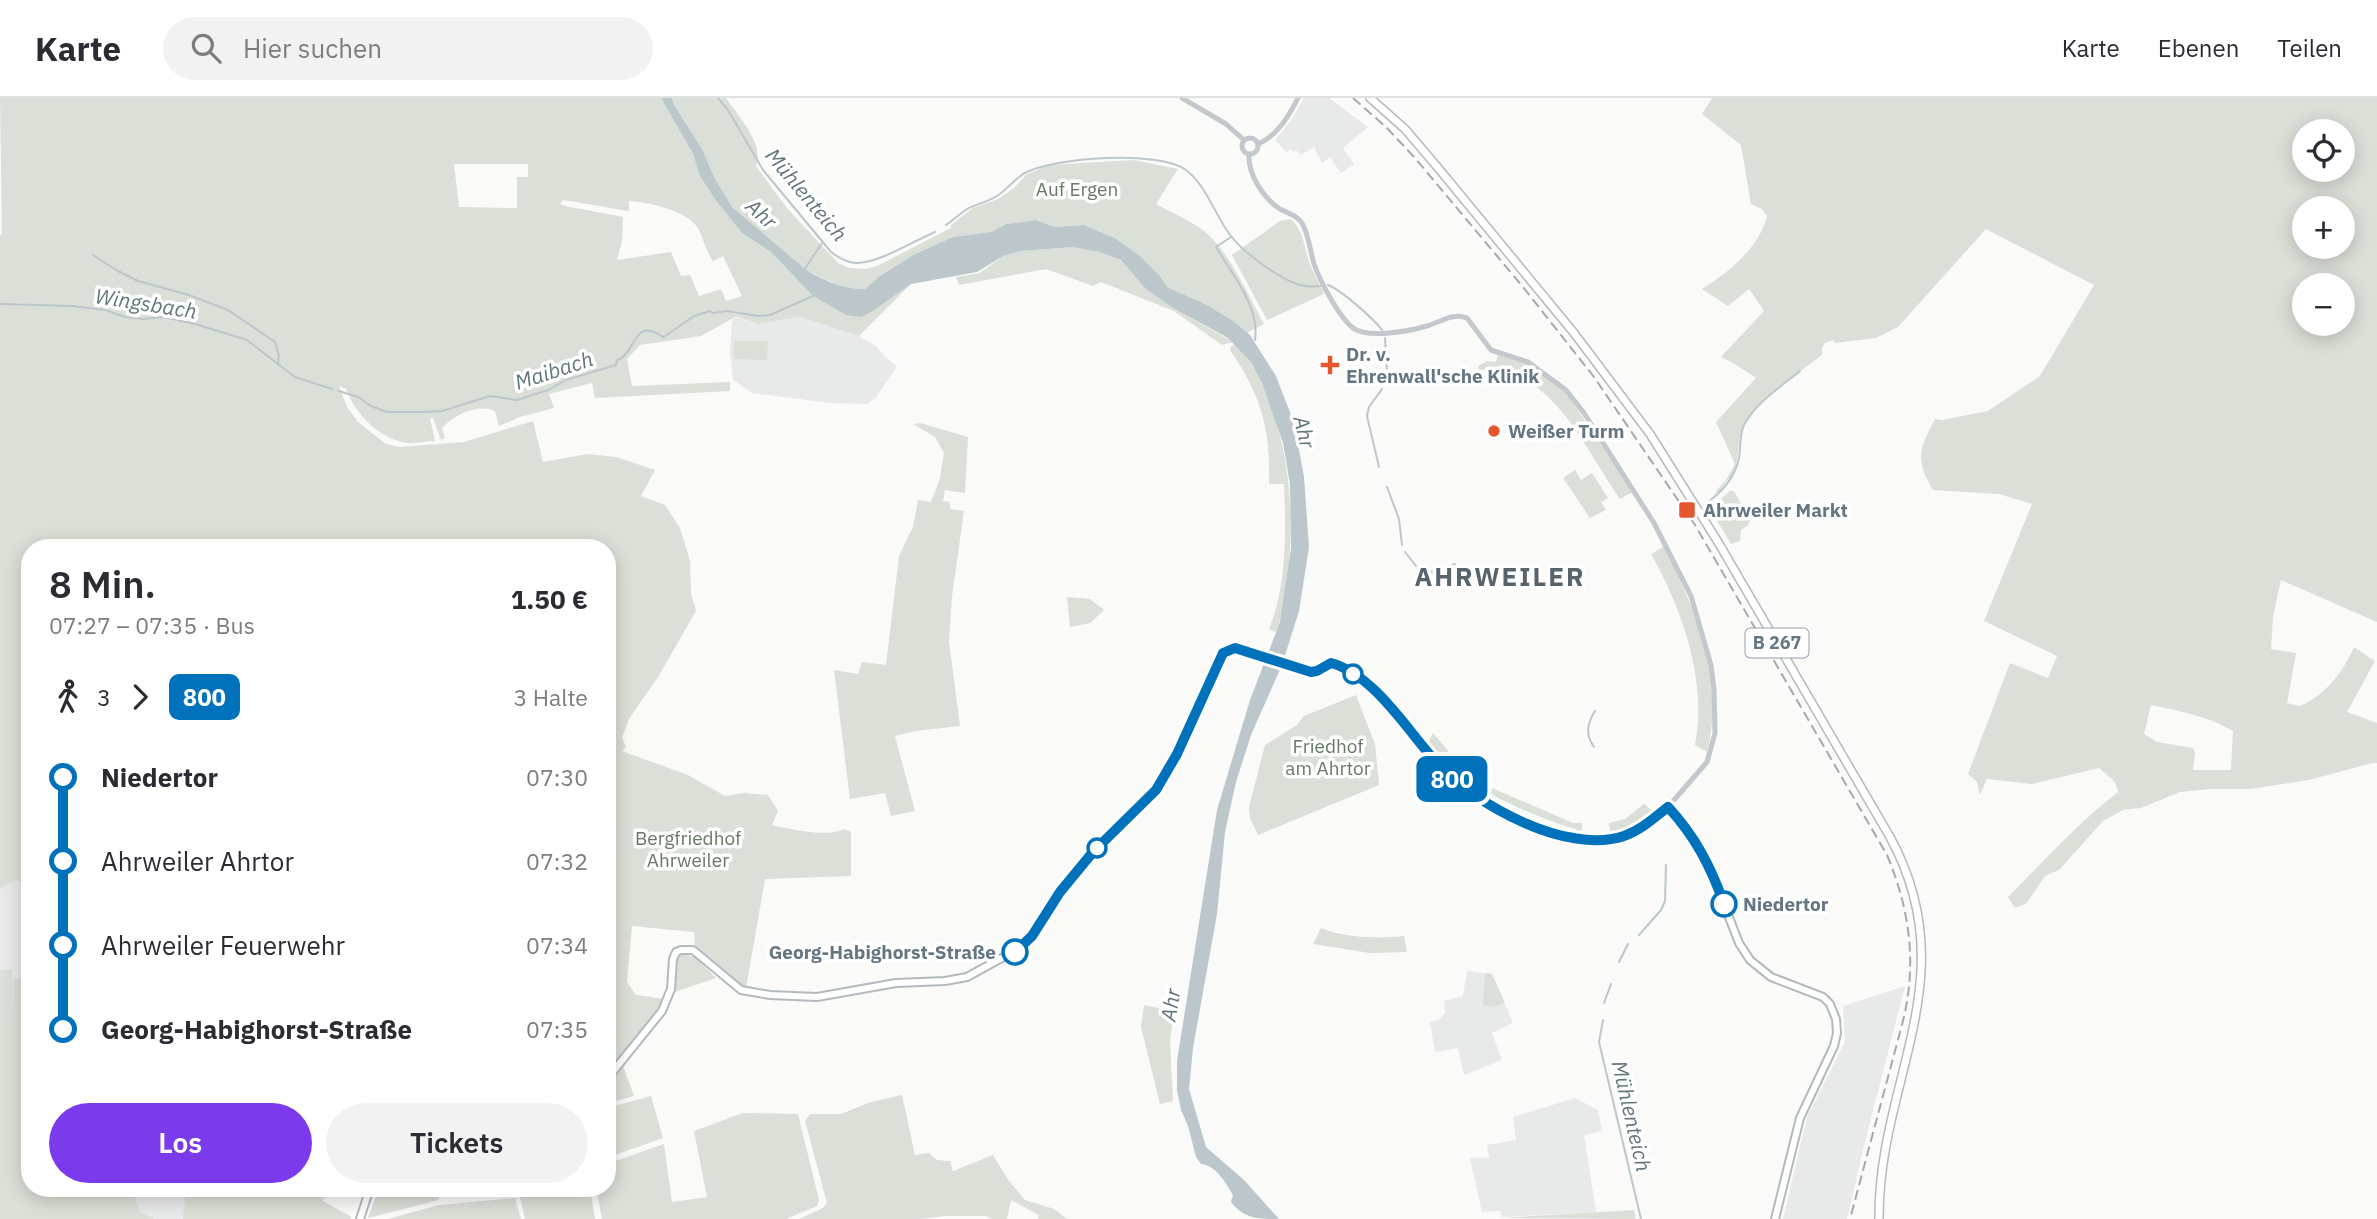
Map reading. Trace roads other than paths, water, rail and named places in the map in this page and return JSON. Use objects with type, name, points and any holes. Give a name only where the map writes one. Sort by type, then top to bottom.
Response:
[{"type":"main road","name":"B 267","points":[[1370,98],[1405,129],[1432,161],[1574,334],[1650,434],[1713,532],[1900,856],[1912,886],[1919,920],[1922,990],[1889,1135],[1881,1181],[1880,1219]]},
{"type":"main road","points":[[616,1068],[662,1011],[671,989],[674,955],[681,950],[689,949],[698,954],[741,990],[770,995],[817,997],[896,983],[945,981],[967,977],[1020,948],[1038,928],[1060,892],[1093,852],[1156,790],[1177,754],[1223,653],[1230,648],[1241,649],[1299,669],[1317,671],[1335,663],[1345,669],[1369,686],[1390,706],[1454,780],[1480,799],[1527,823],[1579,839],[1609,839],[1636,830],[1668,807],[1706,858],[1739,943],[1750,960],[1770,977],[1824,997],[1836,1019],[1836,1041],[1800,1118],[1775,1219]]},
{"type":"main road","points":[[360,1219],[367,1197]]},
{"type":"street","points":[[1182,98],[1226,124],[1244,140],[1253,139],[1258,144]]},
{"type":"street","points":[[1249,155],[1256,152],[1258,144],[1281,125],[1298,98]]},
{"type":"street","points":[[1244,140],[1242,150],[1249,155],[1251,171],[1273,203],[1296,217],[1303,225],[1315,266],[1351,326],[1360,331],[1393,333],[1428,326],[1455,315],[1467,318],[1491,351],[1528,362],[1566,390],[1617,464],[1657,531],[1691,596],[1710,665],[1716,713],[1714,744],[1707,762],[1668,807]]},
{"type":"waterway","name":"Mühlenteich","points":[[718,98],[728,110],[763,170],[831,252],[843,260],[857,263],[886,256],[935,232]]},
{"type":"waterway","name":"Mühlenteich","points":[[946,225],[967,209],[997,196],[1021,175],[1039,167],[1106,158],[1154,160],[1186,170],[1205,193],[1231,236],[1255,258],[1296,284],[1321,286]]},
{"type":"waterway","name":"Mühlenteich","points":[[1231,237],[1216,247],[1249,303],[1255,340]]},
{"type":"waterway","points":[[804,270],[822,243]]},
{"type":"waterway","name":"Wingsbach","points":[[93,255],[138,281],[189,295],[228,310],[275,342],[278,364]]},
{"type":"waterway","name":"Mühlenteich","points":[[1328,285],[1357,305],[1382,330]]},
{"type":"waterway","name":"Maibach","points":[[339,391],[358,397],[387,412],[442,411],[490,396],[517,400],[548,390],[566,380],[616,365],[617,360],[623,357],[638,336],[647,330],[664,337],[694,316],[710,311],[770,315],[815,295]]},
{"type":"waterway","name":"Wingsbach","points":[[0,304],[72,306],[105,310],[125,317],[164,317],[195,324],[247,340],[295,377],[332,389]]},
{"type":"waterway","name":"Mühlenteich","points":[[1385,338],[1387,372]]},
{"type":"waterway","points":[[1708,502],[1723,488],[1735,471],[1742,429],[1749,417],[1769,395],[1800,371]]},
{"type":"waterway","name":"Mühlenteich","points":[[1379,467],[1367,416],[1369,407],[1382,389]]},
{"type":"waterway","name":"Mühlenteich","points":[[1387,487],[1399,519],[1402,545]]},
{"type":"waterway","name":"Mühlenteich","points":[[1405,552],[1416,566]]},
{"type":"waterway","name":"Mühlenteich","points":[[1424,571],[1432,572],[1455,564]]},
{"type":"waterway","name":"Mühlenteich","points":[[1594,747],[1588,729],[1595,711]]},
{"type":"waterway","name":"Mühlenteich","points":[[1639,935],[1661,910],[1665,901],[1666,865]]},
{"type":"waterway","name":"Mühlenteich","points":[[1619,962],[1628,944]]},
{"type":"waterway","name":"Mühlenteich","points":[[1604,1003],[1611,984]]},
{"type":"waterway","name":"Mühlenteich","points":[[1603,1020],[1599,1042],[1641,1219]]},
{"type":"railway","points":[[1353,98],[1386,127],[1415,158],[1594,377],[1695,525],[1887,855],[1906,917],[1910,979],[1903,1021],[1850,1219]]},
{"type":"place","name":"Dr. v. Ehrenwall'sche Klinik","points":[[1330,365]]},
{"type":"place","name":"Weißer Turm","points":[[1494,431]]},
{"type":"place","name":"Ahrweiler Markt","points":[[1687,510]]},
{"type":"place","name":"Niedertor","points":[[1724,904]]},
{"type":"place","name":"Georg-Habighorst-Straße","points":[[1015,952]]},
{"type":"district","name":"AHRWEILER","points":[[1500,577]]},
{"type":"park label","name":"Auf Ergen","points":[[1077,189]]},
{"type":"park label","name":"Friedhof am Ahrtor","points":[[1328,757]]},
{"type":"park label","name":"Bergfriedhof Ahrweiler","points":[[688,849]]},
{"type":"water label","name":"Ahr","points":[[761,214]]},
{"type":"water label","name":"Ahr","points":[[1304,432]]},
{"type":"water label","name":"Ahr","points":[[1171,1005]]}]
